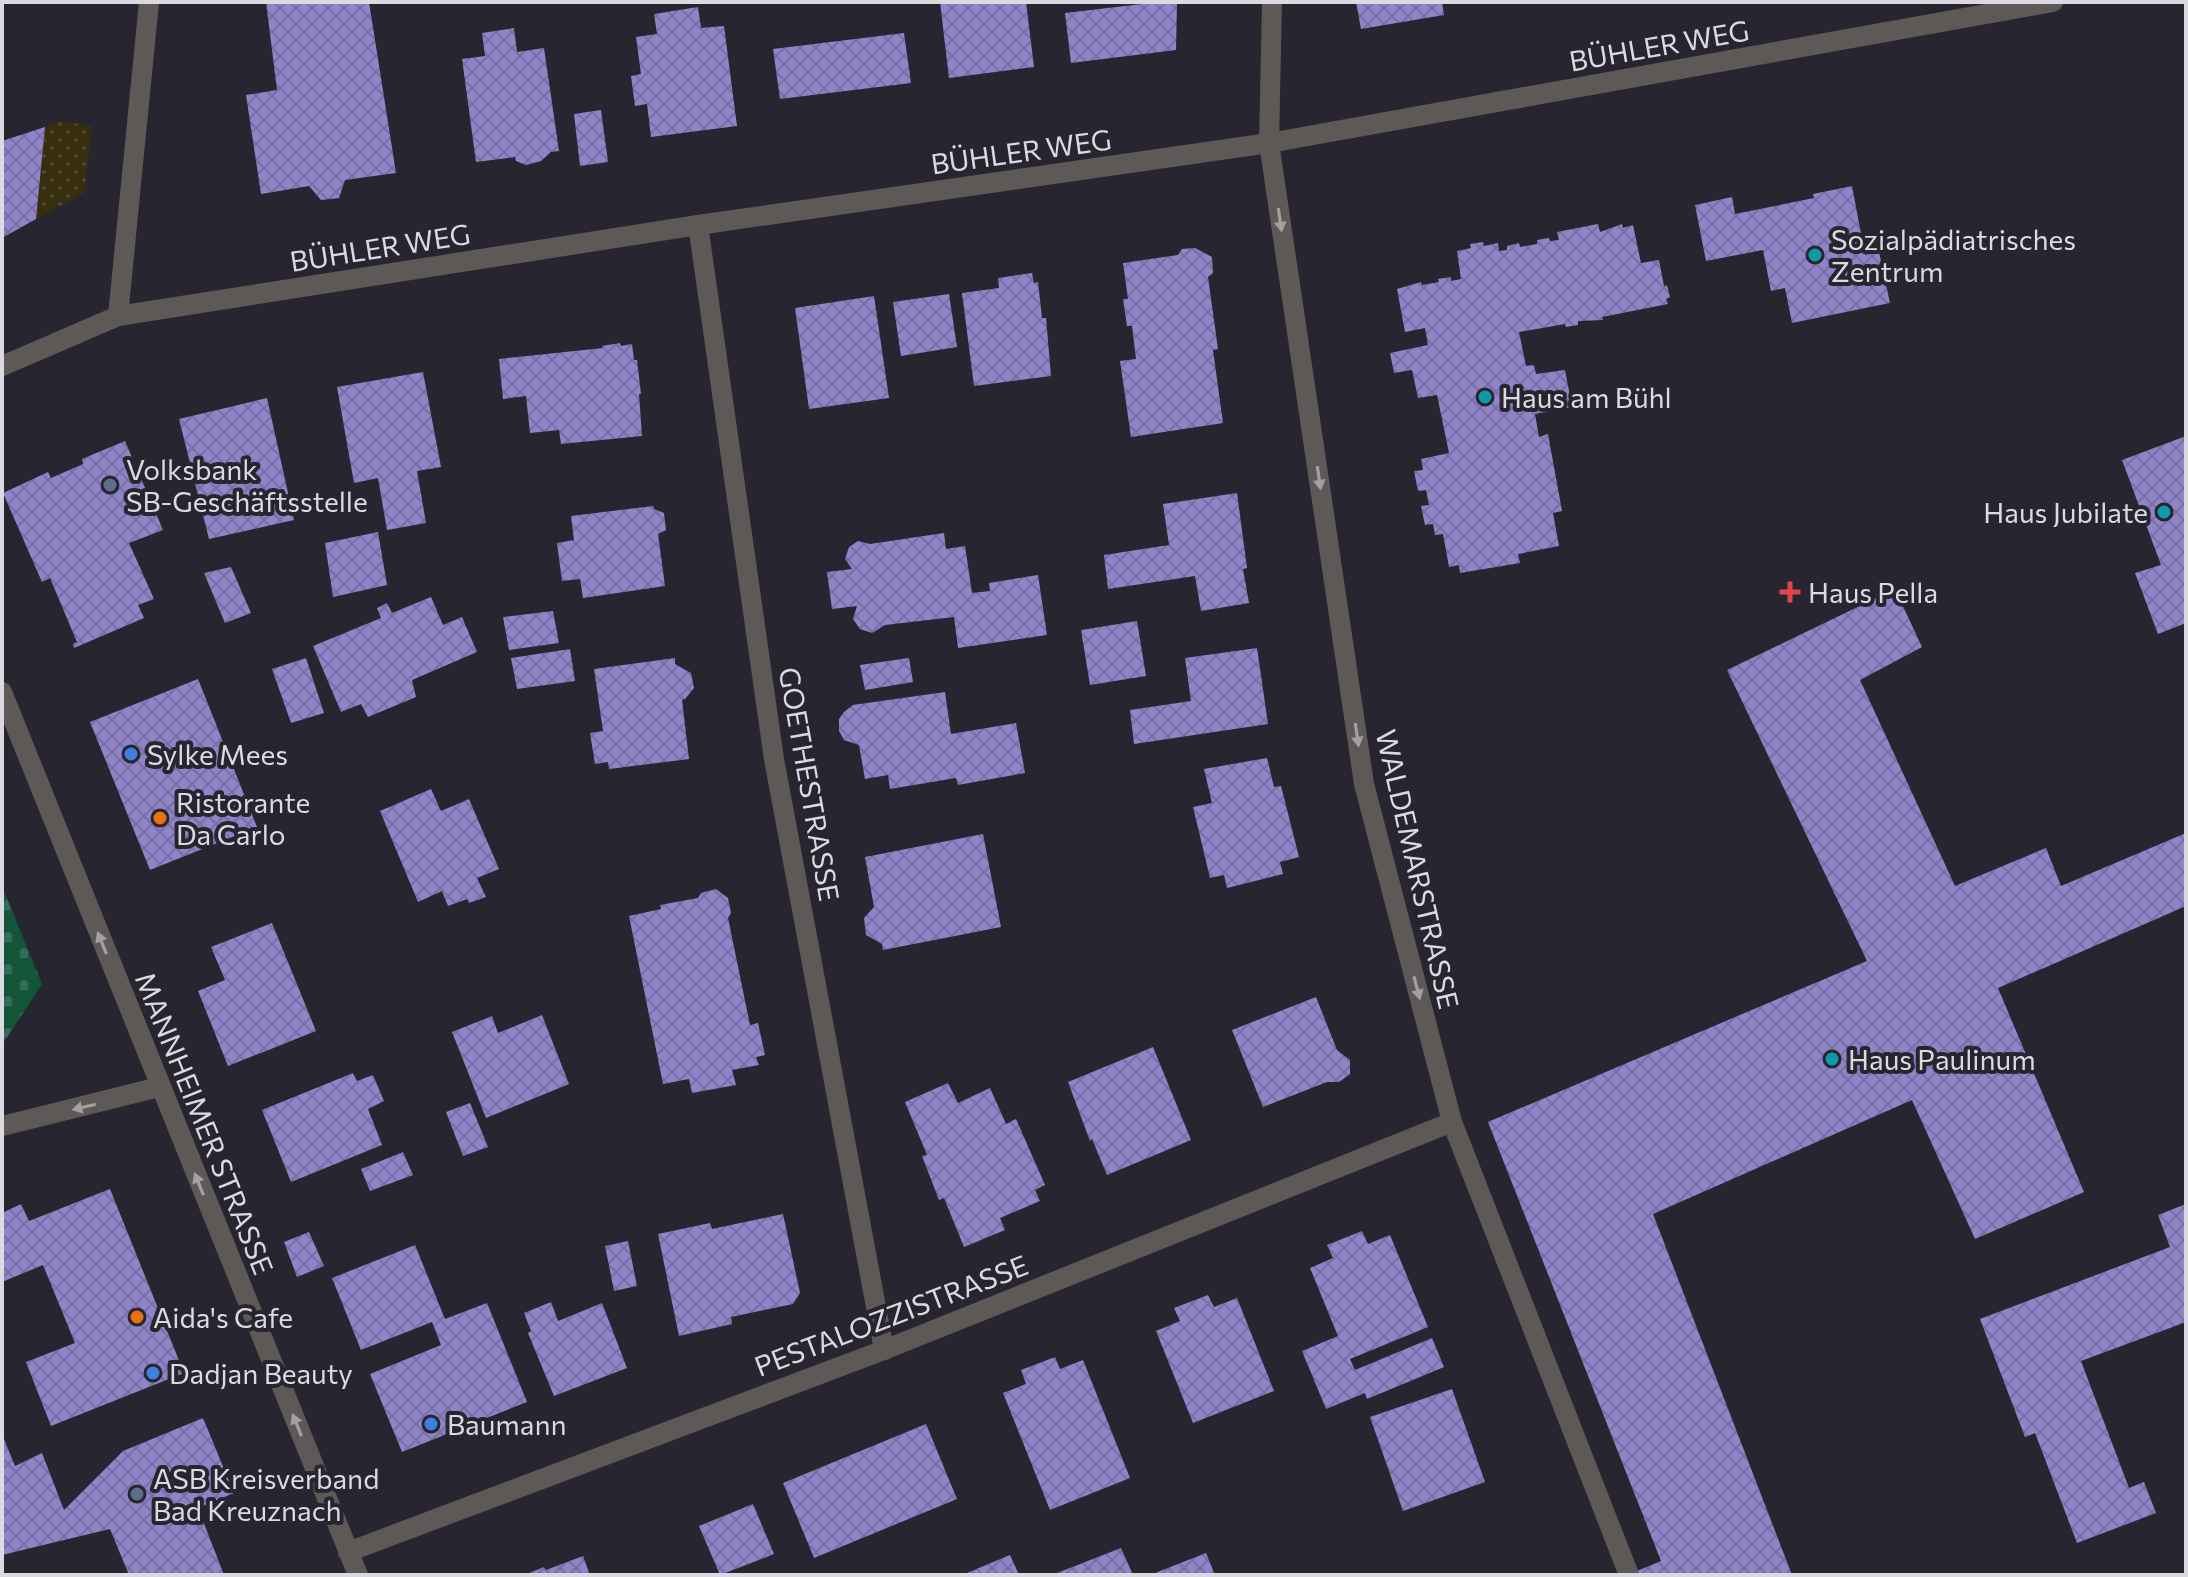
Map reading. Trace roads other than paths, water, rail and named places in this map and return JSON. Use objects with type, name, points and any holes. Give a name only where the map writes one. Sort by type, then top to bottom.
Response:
[{"type":"street","points":[[118,316],[149,2]]},
{"type":"street","name":"WALDEMARSTRASSE","points":[[1272,2],[1269,143],[1364,784],[1452,1122],[1629,1575]]},
{"type":"street","name":"BÜHLER WEG","points":[[2,366],[118,316],[698,225],[1269,143],[2053,2]]},
{"type":"street","name":"GOETHESTRASSE","points":[[698,225],[774,759],[884,1350]]},
{"type":"street","name":"MANNHEIMER STRASSE","points":[[2,692],[358,1575]]},
{"type":"street","points":[[2,1126],[159,1087]]},
{"type":"street","name":"PESTALOZZISTRASSE","points":[[348,1552],[884,1350],[1452,1122]]},
{"type":"place","name":"Sozialpädiatrisches Zentrum","points":[[1815,255]]},
{"type":"place","name":"Haus am Bühl","points":[[1485,397]]},
{"type":"place","name":"Volksbank SB-Geschäftsstelle","points":[[110,485]]},
{"type":"place","name":"Haus Jubilate","points":[[2164,512]]},
{"type":"place","name":"Haus Pella","points":[[1790,592]]},
{"type":"place","name":"Sylke Mees","points":[[131,754]]},
{"type":"place","name":"Ristorante Da Carlo","points":[[160,818]]},
{"type":"place","name":"Haus Paulinum","points":[[1832,1059]]},
{"type":"place","name":"Aida's Cafe","points":[[137,1317]]},
{"type":"place","name":"Dadjan Beauty","points":[[153,1373]]},
{"type":"place","name":"Baumann","points":[[431,1424]]},
{"type":"place","name":"ASB Kreisverband Bad Kreuznach","points":[[137,1494]]}]
